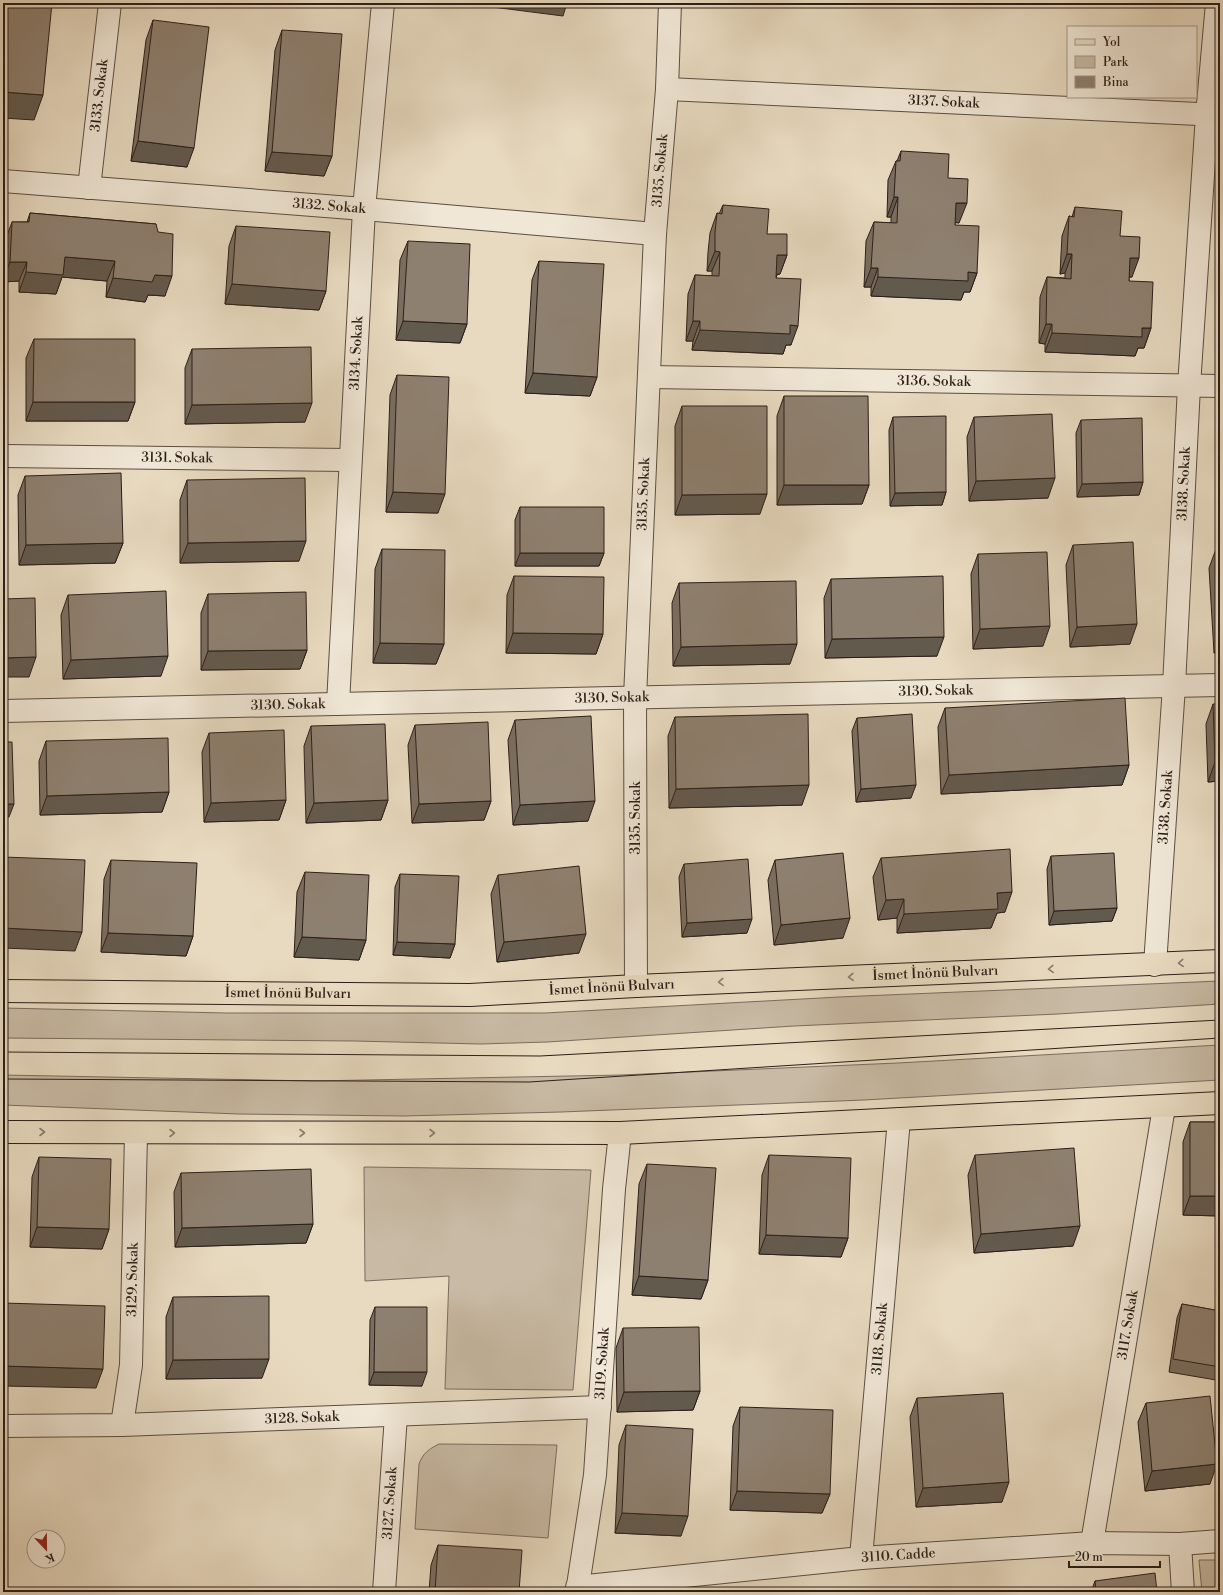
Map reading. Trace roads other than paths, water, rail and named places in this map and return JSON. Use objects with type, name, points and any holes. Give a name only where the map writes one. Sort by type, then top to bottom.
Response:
[{"type":"main road","name":"İsmet İnönü Bulvarı","points":[[3,990],[470,995],[636,986],[1155,965],[1220,961]]},
{"type":"main road","points":[[3,1132],[620,1133],[1220,1104]]},
{"type":"street","name":"3133. Sokak","points":[[89,188],[110,3]]},
{"type":"street","name":"3134. Sokak","points":[[338,704],[364,209],[383,3]]},
{"type":"street","name":"3135. Sokak","points":[[636,986],[635,698],[655,234],[667,89],[670,3]]},
{"type":"street","name":"3138. Sokak","points":[[1155,965],[1174,686],[1189,386],[1214,115],[1217,3]]},
{"type":"street","name":"3137. Sokak","points":[[667,89],[1214,115]]},
{"type":"street","name":"3132. Sokak","points":[[3,181],[364,209],[655,234]]},
{"type":"street","name":"3136. Sokak","points":[[649,377],[1220,386]]},
{"type":"street","name":"3131. Sokak","points":[[3,456],[350,460]]},
{"type":"street","name":"3130. Sokak","points":[[3,711],[1220,685]]},
{"type":"street","name":"3117. Sokak","points":[[1092,1543],[1164,1107]]},
{"type":"street","name":"3118. Sokak","points":[[861,1558],[899,1119]]},
{"type":"street","name":"3129. Sokak","points":[[122,1425],[131,1365],[136,1133]]},
{"type":"street","name":"3119. Sokak","points":[[577,1590],[595,1475],[614,1189],[620,1133]]},
{"type":"street","name":"3128. Sokak","points":[[3,1426],[122,1425],[600,1407]]},
{"type":"street","name":"3127. Sokak","points":[[384,1592],[396,1415]]},
{"type":"street","name":"3110. Cadde","points":[[577,1590],[861,1558],[1092,1543],[1180,1544],[1220,1540]]},
{"type":"street","points":[[1180,1544],[1183,1592]]},
{"type":"tram line","points":[[3,1052],[540,1056],[1220,1020]]},
{"type":"tram line","points":[[3,1079],[529,1082],[1220,1038]]}]
